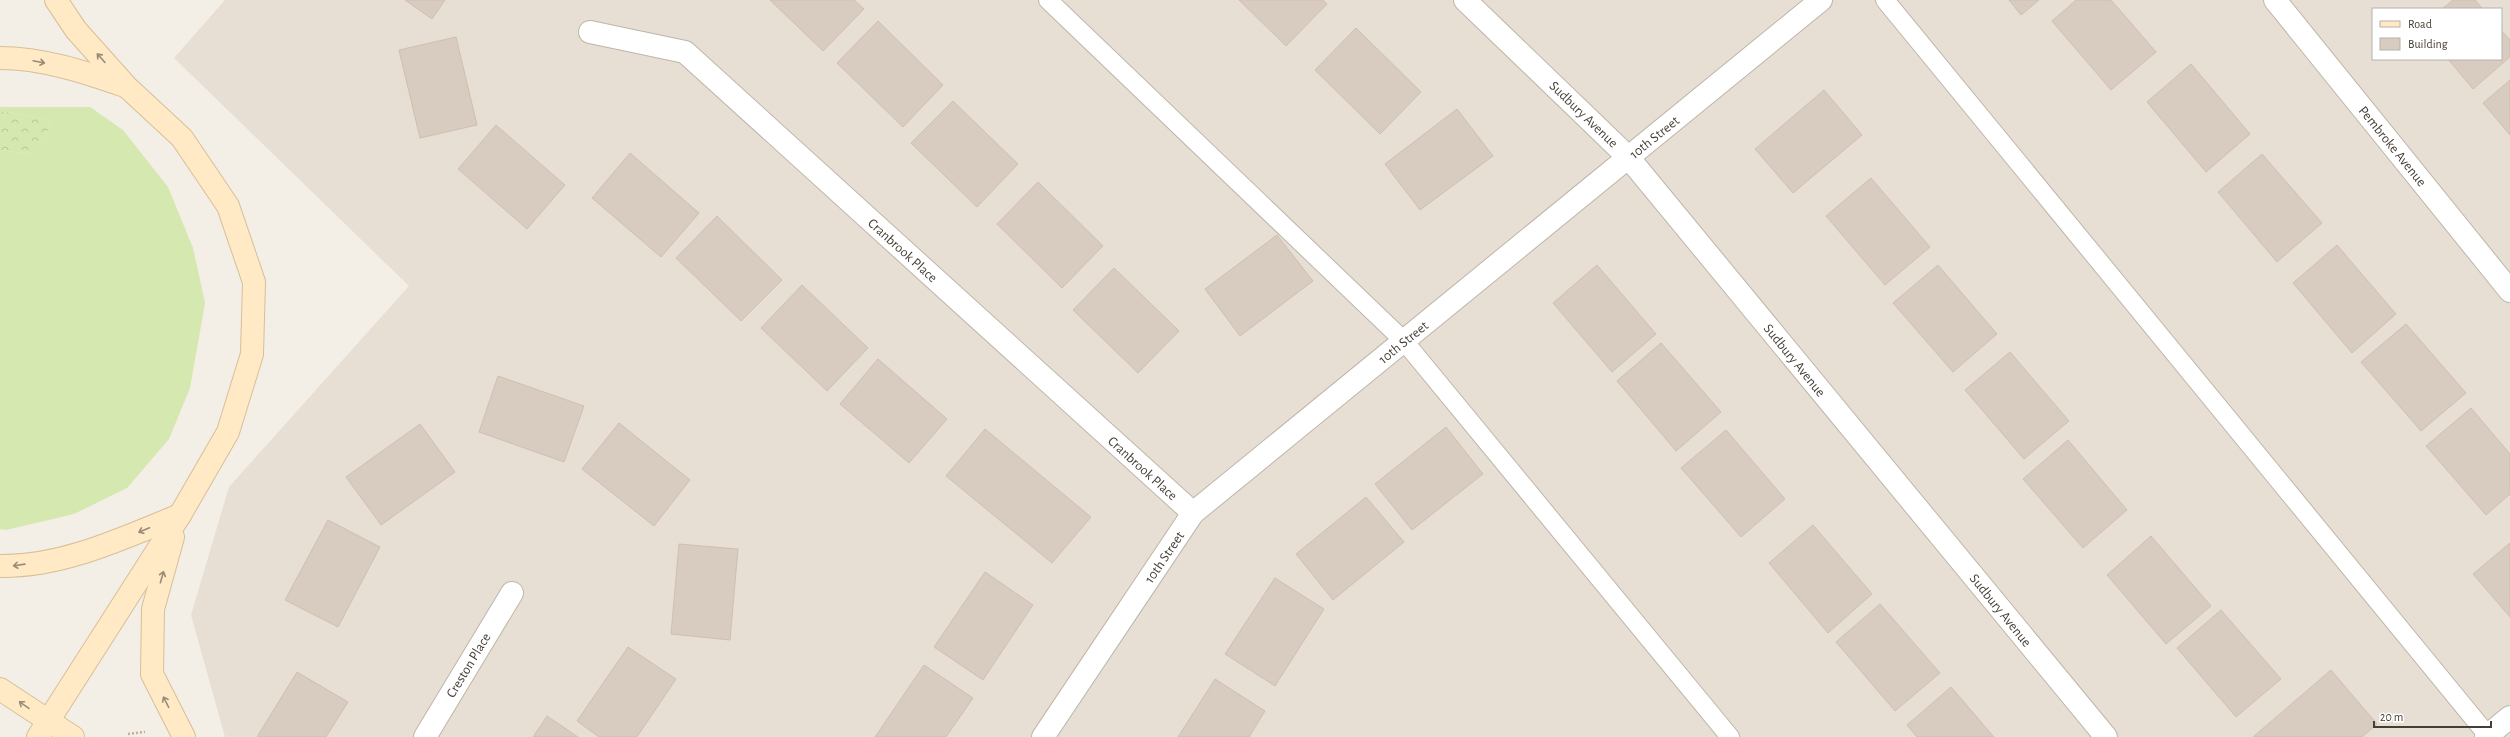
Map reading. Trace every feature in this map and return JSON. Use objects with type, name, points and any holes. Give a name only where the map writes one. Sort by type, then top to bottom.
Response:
[{"type":"main road","points":[[42,729],[180,515],[228,432],[252,354],[254,282],[228,206],[182,138],[127,87],[76,30],[56,0]]},
{"type":"main road","points":[[0,58],[16,58],[82,71],[127,87]]},
{"type":"main road","points":[[0,566],[17,566],[96,550],[180,515]]},
{"type":"main road","points":[[180,515],[153,609],[152,674],[184,737]]},
{"type":"main road","points":[[0,688],[42,729],[73,737]]},
{"type":"street","name":"Sudbury Avenue","points":[[1465,0],[1628,157],[2106,737]]},
{"type":"street","name":"10th Street","points":[[1043,737],[1193,513],[1821,0]]},
{"type":"street","name":"Pembroke Avenue","points":[[2275,0],[2510,291]]},
{"type":"street","name":"Cranbrook Place","points":[[590,32],[685,52],[1193,513]]},
{"type":"street","name":"Creston Place","points":[[424,737],[512,593]]},
{"type":"street","points":[[2488,736],[2510,717]]},
{"type":"lane","points":[[1048,0],[1404,341],[1730,737]]},
{"type":"lane","points":[[1885,0],[2488,736]]},
{"type":"path","points":[[128,734],[150,731]]},
{"type":"shaded area","points":[[225,0],[2510,0],[2510,737],[225,737],[191,615],[229,487],[409,286],[174,58]]},
{"type":"green space","points":[[0,107],[90,107],[123,130],[168,187],[193,248],[205,303],[190,388],[169,439],[127,488],[74,514],[6,530],[0,529],[0,150],[36,155],[52,121],[0,111]]},
{"type":"green space","points":[[0,111],[52,121],[36,155],[0,150]]},
{"type":"building","points":[[405,0],[445,0],[432,19]]},
{"type":"building","points":[[770,0],[854,0],[864,9],[823,51]]},
{"type":"building","points":[[1239,0],[1323,0],[1327,4],[1286,46]]},
{"type":"building","points":[[2009,0],[2039,0],[2021,15]]},
{"type":"building","points":[[2076,0],[2111,0],[2156,52],[2111,90],[2052,21]]},
{"type":"building","points":[[2453,0],[2475,0],[2482,8],[2443,8]]},
{"type":"building","points":[[878,21],[943,85],[903,127],[837,63]]},
{"type":"building","points":[[1356,28],[1421,92],[1380,134],[1315,70]]},
{"type":"building","points":[[2502,31],[2510,40],[2510,57],[2473,89],[2449,60],[2502,60]]},
{"type":"building","points":[[456,37],[477,125],[420,138],[399,50]]},
{"type":"building","points":[[2191,64],[2250,134],[2206,172],[2147,102]]},
{"type":"building","points":[[2510,80],[2510,135],[2483,103]]},
{"type":"building","points":[[1824,90],[1862,135],[1793,193],[1755,149]]},
{"type":"building","points":[[953,101],[1018,164],[977,207],[911,143]]},
{"type":"building","points":[[1457,109],[1493,156],[1420,210],[1385,164]]},
{"type":"building","points":[[496,125],[565,185],[527,229],[458,169]]},
{"type":"building","points":[[630,153],[699,213],[661,257],[592,198]]},
{"type":"building","points":[[2262,154],[2322,223],[2277,262],[2218,192]]},
{"type":"building","points":[[1871,178],[1930,247],[1885,285],[1826,216]]},
{"type":"building","points":[[1038,182],[1103,246],[1062,288],[997,224]]},
{"type":"building","points":[[717,216],[782,280],[741,321],[676,258]]},
{"type":"building","points":[[1277,235],[1313,281],[1240,336],[1205,289]]},
{"type":"building","points":[[2337,245],[2396,314],[2352,353],[2293,283]]},
{"type":"building","points":[[1597,265],[1656,334],[1612,372],[1553,303]]},
{"type":"building","points":[[1938,265],[1997,334],[1953,372],[1893,303]]},
{"type":"building","points":[[1114,268],[1179,331],[1138,373],[1073,310]]},
{"type":"building","points":[[802,285],[868,348],[827,391],[761,328]]},
{"type":"building","points":[[2406,324],[2466,393],[2421,431],[2361,362]]},
{"type":"building","points":[[1661,343],[1721,412],[1676,451],[1617,381]]},
{"type":"building","points":[[2010,352],[2069,421],[2024,459],[1965,390]]},
{"type":"building","points":[[878,359],[947,419],[909,463],[840,404]]},
{"type":"building","points":[[498,376],[584,406],[564,462],[479,432]]},
{"type":"building","points":[[2471,408],[2510,454],[2510,494],[2486,515],[2426,446]]},
{"type":"building","points":[[619,423],[690,480],[654,526],[582,469]]},
{"type":"building","points":[[420,424],[455,472],[381,525],[346,477]]},
{"type":"building","points":[[1446,427],[1483,474],[1412,530],[1375,484]]},
{"type":"building","points":[[985,429],[1091,517],[1052,563],[946,476]]},
{"type":"building","points":[[1726,430],[1785,499],[1741,537],[1681,468]]},
{"type":"building","points":[[2068,440],[2127,510],[2083,548],[2023,479]]},
{"type":"building","points":[[1366,497],[1404,542],[1333,600],[1296,554]]},
{"type":"building","points":[[328,520],[380,547],[338,627],[285,600]]},
{"type":"building","points":[[1813,525],[1872,594],[1828,633],[1769,563]]},
{"type":"building","points":[[2151,536],[2211,606],[2166,644],[2107,575]]},
{"type":"building","points":[[2510,543],[2510,617],[2473,574]]},
{"type":"building","points":[[679,544],[738,549],[730,640],[671,634]]},
{"type":"building","points":[[985,572],[1033,605],[983,680],[934,647]]},
{"type":"building","points":[[1275,578],[1324,609],[1275,686],[1225,654]]},
{"type":"building","points":[[1880,604],[1940,673],[1895,711],[1836,642]]},
{"type":"building","points":[[2221,610],[2281,679],[2236,717],[2177,648]]},
{"type":"building","points":[[628,647],[676,679],[637,737],[599,737],[577,721]]},
{"type":"building","points":[[924,665],[973,698],[946,737],[875,737]]},
{"type":"building","points":[[2331,670],[2377,724],[2362,737],[2253,737]]},
{"type":"building","points":[[297,672],[348,702],[326,737],[257,737]]},
{"type":"building","points":[[1215,679],[1265,711],[1249,737],[1178,737]]},
{"type":"building","points":[[1951,687],[1994,737],[1917,737],[1907,725]]},
{"type":"building","points":[[547,716],[578,737],[533,737]]}]
